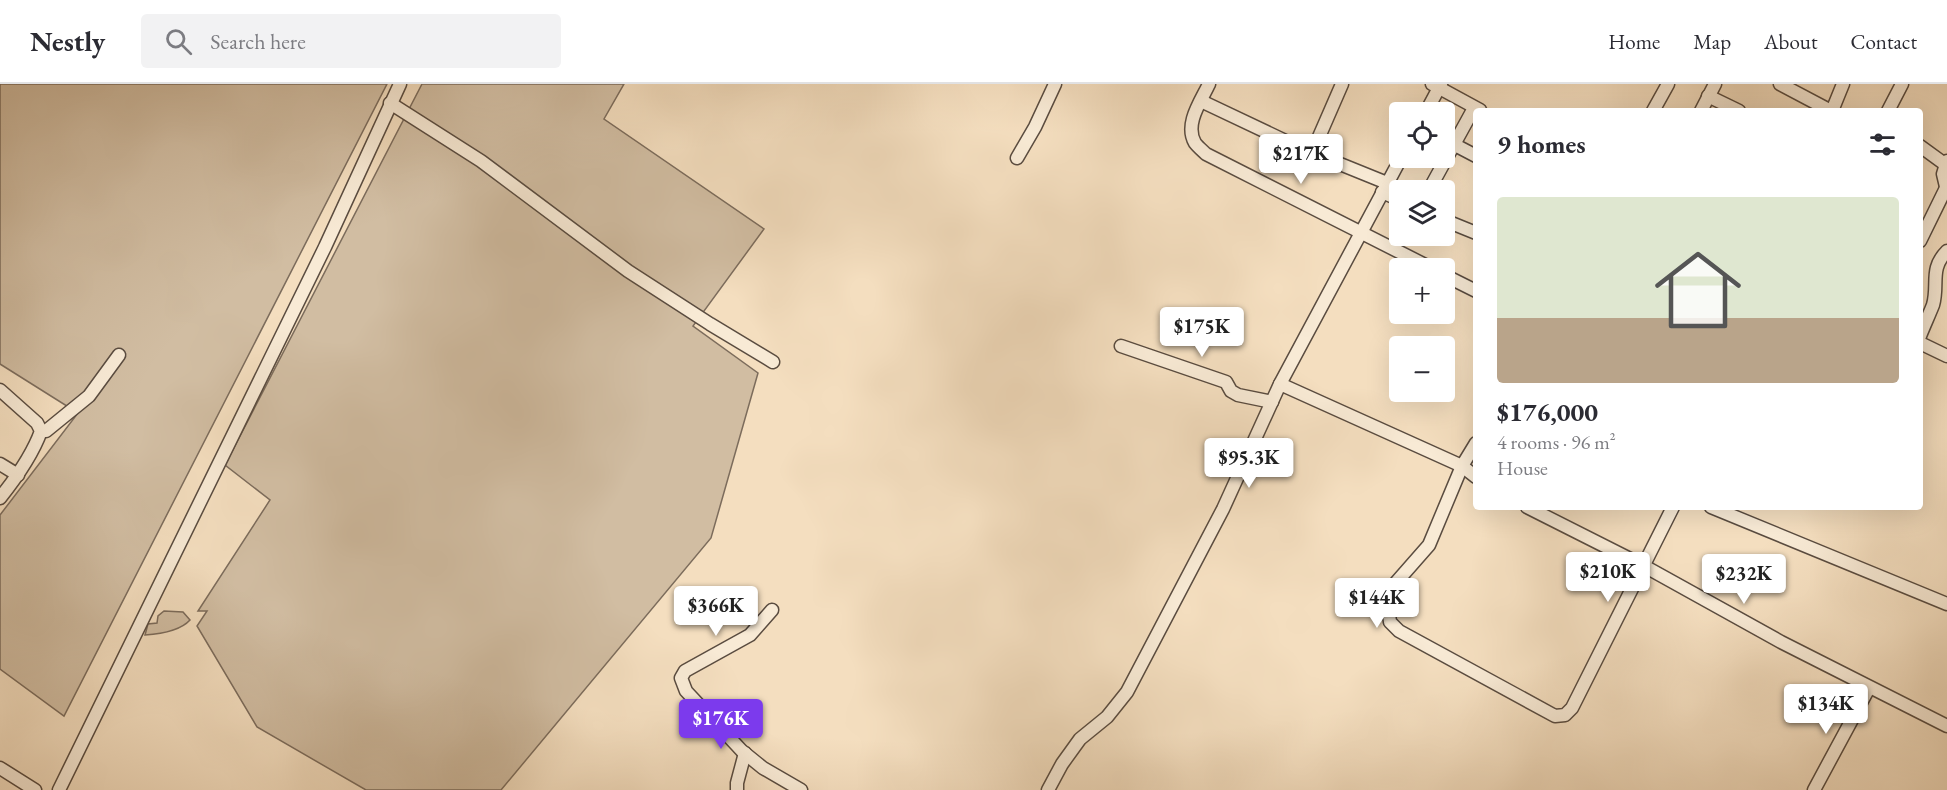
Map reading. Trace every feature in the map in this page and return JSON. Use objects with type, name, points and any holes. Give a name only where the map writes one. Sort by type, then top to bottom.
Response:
[{"type":"street","points":[[58,790],[325,247],[400,84]]},
{"type":"street","points":[[1017,158],[1035,127],[1055,84]]},
{"type":"street","points":[[1209,84],[1193,116],[1192,131],[1196,144],[1206,154],[1411,258]]},
{"type":"street","points":[[1312,153],[1342,84]]},
{"type":"street","points":[[1655,108],[1668,84]]},
{"type":"street","points":[[1702,108],[1714,84]]},
{"type":"street","points":[[1780,84],[1826,108]]},
{"type":"street","points":[[1833,108],[1844,84]]},
{"type":"street","points":[[1890,108],[1902,84]]},
{"type":"street","points":[[1430,102],[1438,85],[1475,108]]},
{"type":"street","points":[[1708,96],[1733,108]]},
{"type":"street","points":[[1201,101],[1389,191]]},
{"type":"street","points":[[390,103],[481,161],[628,271],[773,362]]},
{"type":"street","points":[[1473,116],[1455,145],[1473,154]]},
{"type":"street","points":[[1923,149],[1946,163],[1943,174],[1946,189],[1923,235]]},
{"type":"street","points":[[1048,790],[1062,764],[1080,739],[1107,717],[1127,692],[1223,509],[1280,384],[1395,168]]},
{"type":"street","points":[[1455,224],[1473,232]]},
{"type":"street","points":[[1923,328],[1933,303],[1936,268],[1947,251]]},
{"type":"street","points":[[1455,280],[1473,290]]},
{"type":"street","points":[[1923,344],[1947,356]]},
{"type":"street","points":[[1121,346],[1226,382],[1231,391],[1239,395],[1272,402]]},
{"type":"street","points":[[41,431],[46,431],[89,396],[119,355]]},
{"type":"street","points":[[1280,384],[1462,466],[1473,475]]},
{"type":"street","points":[[0,390],[37,423],[41,431],[18,475],[0,498]]},
{"type":"street","points":[[1473,447],[1462,466],[1429,545],[1393,586],[1388,602],[1390,622],[1399,631],[1555,716],[1565,715],[1572,708],[1672,510]]},
{"type":"street","points":[[0,464],[18,475]]},
{"type":"street","points":[[1533,510],[1644,566],[1869,688],[1947,726]]},
{"type":"street","points":[[1718,510],[1947,604]]},
{"type":"street","points":[[772,610],[750,635],[685,671],[681,678],[686,691],[745,753],[763,768],[801,790]]},
{"type":"street","points":[[1814,790],[1869,688]]},
{"type":"street","points":[[737,790],[736,783],[745,753]]},
{"type":"street","points":[[0,768],[35,790]]},
{"type":"shaded area","points":[[0,84],[387,84],[64,716],[0,669],[0,515],[78,413],[0,364]]},
{"type":"shaded area","points":[[422,84],[624,84],[604,119],[764,229],[693,326],[758,373],[711,538],[501,790],[366,790],[257,727],[197,626],[207,611],[198,611],[270,500],[225,465]]},
{"type":"shaded area","points":[[164,611],[183,612],[190,620],[186,624],[163,633],[145,635],[148,624],[157,623],[158,616]]}]
